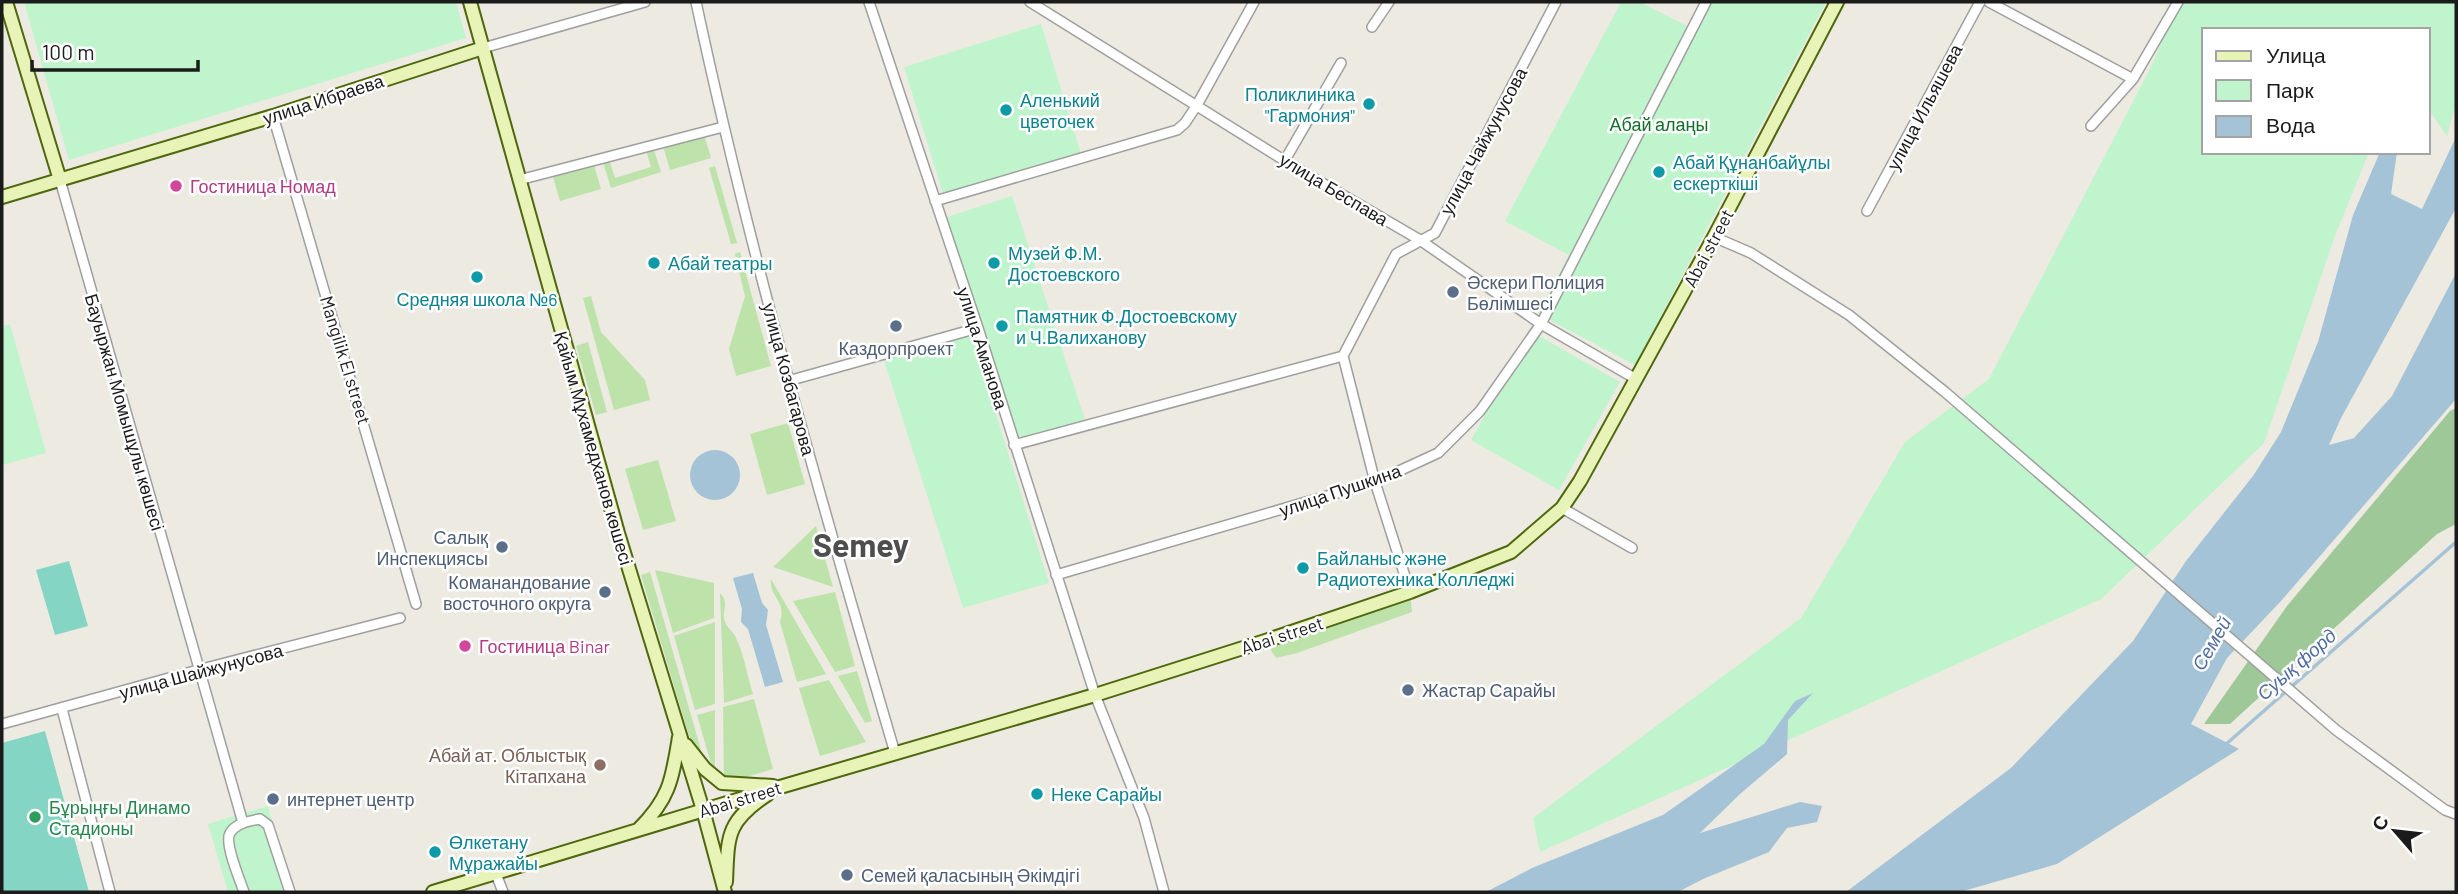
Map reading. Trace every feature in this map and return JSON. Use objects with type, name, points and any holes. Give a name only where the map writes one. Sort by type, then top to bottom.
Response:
[{"type":"main road","name":"Бауыржан Момышұлы көшесі","points":[[6,2],[60,180]]},
{"type":"main road","name":"Қайым Мұхамедханов көшесі","points":[[470,2],[614,519],[703,810],[724,891]]},
{"type":"main road","name":"Abai street","points":[[433,892],[1096,695],[1410,592],[1511,552],[1562,508],[1580,481],[1714,237],[1838,2]]},
{"type":"main road","name":"улица Ибраева","points":[[2,197],[273,116],[483,48]]},
{"type":"main road","points":[[680,738],[705,769],[722,783],[780,787]]},
{"type":"main road","points":[[636,832],[660,807],[668,790],[680,738]]},
{"type":"main road","points":[[724,891],[727,881],[726,852],[732,830],[743,813],[780,787]]},
{"type":"street","name":"улица Ибраева","points":[[483,48],[645,2]]},
{"type":"street","name":"улица Козбагарова","points":[[696,2],[723,127],[788,381],[895,753]]},
{"type":"street","name":"улица Аманова","points":[[869,2],[978,328],[1096,695],[1144,818],[1164,892]]},
{"type":"street","name":"улица Беспава","points":[[1030,2],[1420,240],[1541,324],[1636,379]]},
{"type":"street","points":[[935,201],[1177,130],[1198,105],[1254,2]]},
{"type":"street","points":[[1372,27],[1389,2]]},
{"type":"street","name":"улица Чайжунусова","points":[[1343,356],[1396,254],[1435,233],[1556,2]]},
{"type":"street","name":"улица Пушкина","points":[[1056,575],[1375,482],[1438,453],[1480,411],[1541,324],[1706,2]]},
{"type":"street","name":"улица Ильяшева","points":[[1867,211],[1980,2]]},
{"type":"street","points":[[1989,2],[2133,79]]},
{"type":"street","points":[[2091,126],[2133,79],[2178,2]]},
{"type":"street","points":[[1285,160],[1341,62]]},
{"type":"street","name":"Mangilik El street","points":[[273,116],[416,604]]},
{"type":"street","points":[[519,180],[723,127]]},
{"type":"street","name":"Бауыржан Момышұлы көшесі","points":[[60,180],[243,823]]},
{"type":"street","points":[[1714,237],[1751,253],[1849,315],[1945,392],[2336,730],[2445,810],[2456,814]]},
{"type":"street","points":[[788,381],[978,328]]},
{"type":"street","points":[[1014,445],[1343,356],[1375,482],[1410,592]]},
{"type":"street","points":[[1562,508],[1632,548]]},
{"type":"street","name":"улица Шайжунусова","points":[[2,724],[400,618]]},
{"type":"street","points":[[62,709],[110,892]]},
{"type":"street","points":[[244,892],[228,841],[231,831],[243,823],[260,819],[268,825],[290,892]]},
{"type":"street","points":[[496,874],[503,892]]},
{"type":"green space","points":[[24,2],[456,2],[466,38],[69,160]]},
{"type":"green space","name":"Абай алаңы","points":[[1621,2],[1640,2],[1689,27],[1702,2],[1826,2],[1635,365],[1538,314],[1569,255],[1505,221]]},
{"type":"green space","points":[[2177,2],[2456,2],[2456,103],[2447,136],[2430,112],[2430,28],[2202,28],[2202,154],[2368,154],[2335,236],[2264,443],[2101,599],[1540,852],[1533,818],[1801,618],[1905,442],[1989,379],[2154,61]]},
{"type":"green space","points":[[1041,24],[1081,154],[944,197],[904,67]]},
{"type":"green space","points":[[704,134],[711,158],[670,170],[663,146]]},
{"type":"green space","points":[[653,147],[661,172],[611,188],[603,162],[610,162],[615,178],[651,167],[646,150]]},
{"type":"green space","points":[[594,165],[601,189],[560,201],[553,177]]},
{"type":"green space","points":[[715,166],[737,243],[731,244],[709,168]]},
{"type":"green space","points":[[1012,196],[1085,420],[1019,441],[947,217]]},
{"type":"green space","points":[[740,252],[771,366],[736,376],[729,349],[745,296],[735,254]]},
{"type":"green space","points":[[591,296],[601,332],[645,380],[650,400],[614,410],[583,298]]},
{"type":"green space","points":[[10,324],[46,453],[2,465],[2,326]]},
{"type":"green space","points":[[970,332],[1049,583],[963,608],[884,360]]},
{"type":"green space","points":[[1532,332],[1620,382],[1559,490],[1471,440]]},
{"type":"green space","points":[[588,342],[607,412],[596,415],[576,346]]},
{"type":"green space","points":[[2456,408],[2456,524],[2437,534],[2230,724],[2204,724],[2287,606],[2450,411]]},
{"type":"green space","points":[[788,423],[805,484],[767,495],[750,434]]},
{"type":"green space","points":[[658,460],[676,521],[643,530],[625,469]]},
{"type":"green space","points":[[816,526],[833,587],[773,567]]},
{"type":"green space","points":[[655,570],[714,583],[714,618],[673,633]]},
{"type":"green space","points":[[650,572],[705,764],[688,733],[641,575]]},
{"type":"green space","points":[[771,579],[826,674],[797,682],[780,622],[780,604],[773,591]]},
{"type":"green space","points":[[835,592],[855,666],[835,672],[793,601]]},
{"type":"green space","points":[[1410,592],[1412,612],[1297,653],[1276,658],[1265,641]]},
{"type":"green space","points":[[720,593],[725,602],[725,621],[738,643],[753,694],[724,703]]},
{"type":"green space","points":[[715,622],[715,704],[695,710],[674,636]]},
{"type":"green space","points":[[857,671],[872,721],[865,723],[838,676]]},
{"type":"green space","points":[[829,680],[866,742],[820,756],[799,688]]},
{"type":"green space","points":[[754,699],[773,769],[743,778],[724,777],[723,707]]},
{"type":"green space","points":[[715,710],[715,771],[697,715]]},
{"type":"green space","points":[[268,806],[292,892],[228,892],[208,824]]},
{"type":"shaded area","points":[[69,561],[88,626],[55,635],[36,570]]},
{"type":"shaded area","name":"Бұрыңғы Динамо Стадионы","points":[[45,731],[89,892],[2,892],[2,743]]},
{"type":"water","name":"Семей","points":[[2456,137],[2456,208],[2341,418],[2329,445],[2354,438],[2392,396],[2456,273],[2456,399],[2281,601],[2227,658],[2191,724],[2239,749],[2057,864],[1960,892],[1846,892],[2011,768],[2133,641],[2186,561],[2253,476],[2281,432],[2318,342],[2353,215],[2379,154],[2397,154],[2391,194],[2422,209]]},
{"type":"water","points":[[715,450],[733,457],[740,475],[733,493],[715,500],[697,493],[690,475],[697,457]]},
{"type":"water","points":[[753,573],[762,603],[768,610],[766,625],[783,682],[765,687],[748,629],[741,622],[742,609],[733,578]]},
{"type":"water","points":[[1813,693],[1788,720],[1787,754],[1700,833],[1800,802],[1822,806],[1817,822],[1787,828],[1769,852],[1678,892],[1486,892],[1532,868],[1663,815],[1764,744],[1795,701]]},
{"type":"waterway","name":"Суық форд","points":[[2224,746],[2456,542]]},
{"type":"place","name":"Поликлиника \"Гармония\"","points":[[1369,104]]},
{"type":"place","name":"Аленький цветочек","points":[[1006,110]]},
{"type":"place","name":"Абай Құнанбайұлы ескерткіші","points":[[1659,172]]},
{"type":"place","name":"Гостиница Номад","points":[[176,186]]},
{"type":"place","name":"Абай театры","points":[[654,263]]},
{"type":"place","name":"Музей Ф.М. Достоевского","points":[[994,263]]},
{"type":"place","name":"Средняя школа №6","points":[[477,277]]},
{"type":"place","name":"Әскери Полиция Бөлімшесі","points":[[1453,292]]},
{"type":"place","name":"Каздорпроект","points":[[896,326]]},
{"type":"place","name":"Памятник Ф.Достоевскому и Ч.Валиханову","points":[[1002,326]]},
{"type":"place","name":"Салық Инспекциясы","points":[[502,547]]},
{"type":"place","name":"Байланыс және Радиотехника Колледжі","points":[[1303,568]]},
{"type":"place","name":"Команандование восточного округа","points":[[605,592]]},
{"type":"place","name":"Гостиница Binar","points":[[465,646]]},
{"type":"place","name":"Жастар Сарайы","points":[[1408,690]]},
{"type":"place","name":"Абай ат. Облыстық Кітапхана","points":[[600,765]]},
{"type":"place","name":"Неке Сарайы","points":[[1037,794]]},
{"type":"place","name":"интернет центр","points":[[273,799]]},
{"type":"place","name":"Бұрыңғы Динамо Стадионы","points":[[35,817]]},
{"type":"place","name":"Өлкетану Мұражайы","points":[[435,852]]},
{"type":"place","name":"Семей қаласының Әкімдігі","points":[[847,875]]},
{"type":"district","name":"Semey","points":[[861,544]]}]
